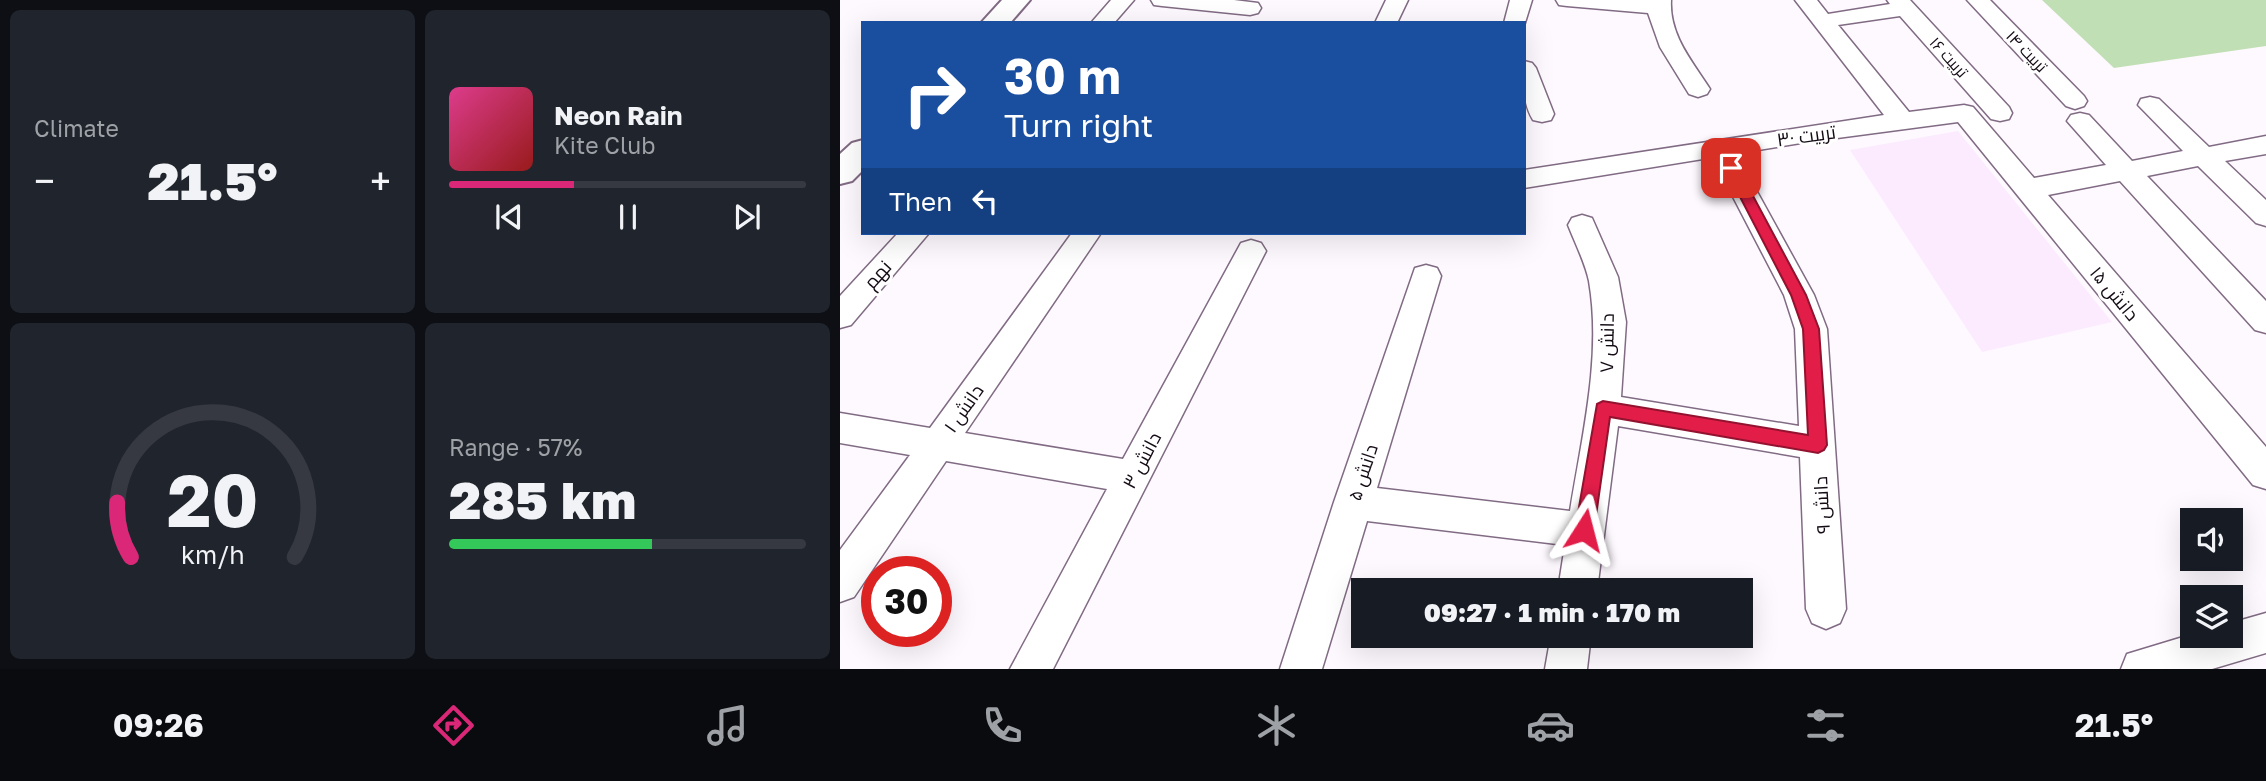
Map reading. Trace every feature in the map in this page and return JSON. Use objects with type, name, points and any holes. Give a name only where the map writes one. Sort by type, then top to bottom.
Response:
[{"type":"main road","points":[[996,21],[1017,0]]},
{"type":"main road","points":[[840,173],[861,154]]},
{"type":"street","points":[[1104,21],[1123,0]]},
{"type":"street","points":[[1162,0],[1248,10]]},
{"type":"street","points":[[1387,21],[1397,0]]},
{"type":"street","points":[[1516,21],[1521,0]]},
{"type":"street","points":[[1567,0],[1659,4],[1664,32],[1698,89]]},
{"type":"street","points":[[1806,0],[1902,121]]},
{"type":"street","name":"تربیت ۱۴","points":[[1978,0],[2078,111],[2126,171],[2266,321]]},
{"type":"street","points":[[1823,21],[1902,4]]},
{"type":"street","name":"تربیت ۱۶","points":[[1902,4],[2000,113]]},
{"type":"street","points":[[1526,73],[1542,114]]},
{"type":"street","points":[[2150,105],[2266,216]]},
{"type":"street","name":"تربیت ۳۰","points":[[1526,179],[1964,113]]},
{"type":"street","name":"دانش ۱۵","points":[[1964,113],[2266,473]]},
{"type":"street","points":[[2027,189],[2266,145]]},
{"type":"street","name":"دانش ۹","points":[[1731,168],[1799,295],[1811,329],[1826,609]]},
{"type":"street","name":"دانش ۷","points":[[1578,578],[1603,409],[1610,322],[1603,277],[1582,225]]},
{"type":"street","name":"نهم","points":[[840,316],[913,235]]},
{"type":"street","name":"دانش ۱","points":[[840,583],[1086,235]]},
{"type":"street","name":"دانش ۳","points":[[1031,669],[1251,251]]},
{"type":"street","name":"دانش ۵","points":[[1301,669],[1426,276]]},
{"type":"street","points":[[1603,409],[1818,445]]},
{"type":"street","points":[[840,428],[1132,477]]},
{"type":"street","points":[[1352,502],[1584,530]]},
{"type":"street","points":[[2142,669],[2266,633]]},
{"type":"street","points":[[1566,669],[1569,648]]},
{"type":"shaded area","points":[[1958,131],[2112,322],[1982,352],[1850,150]]},
{"type":"green space","points":[[2042,0],[2266,0],[2266,46],[2114,68]]},
{"type":"route","points":[[1584,530],[1603,409],[1818,445],[1811,329],[1799,295],[1776,248],[1731,168]]}]
